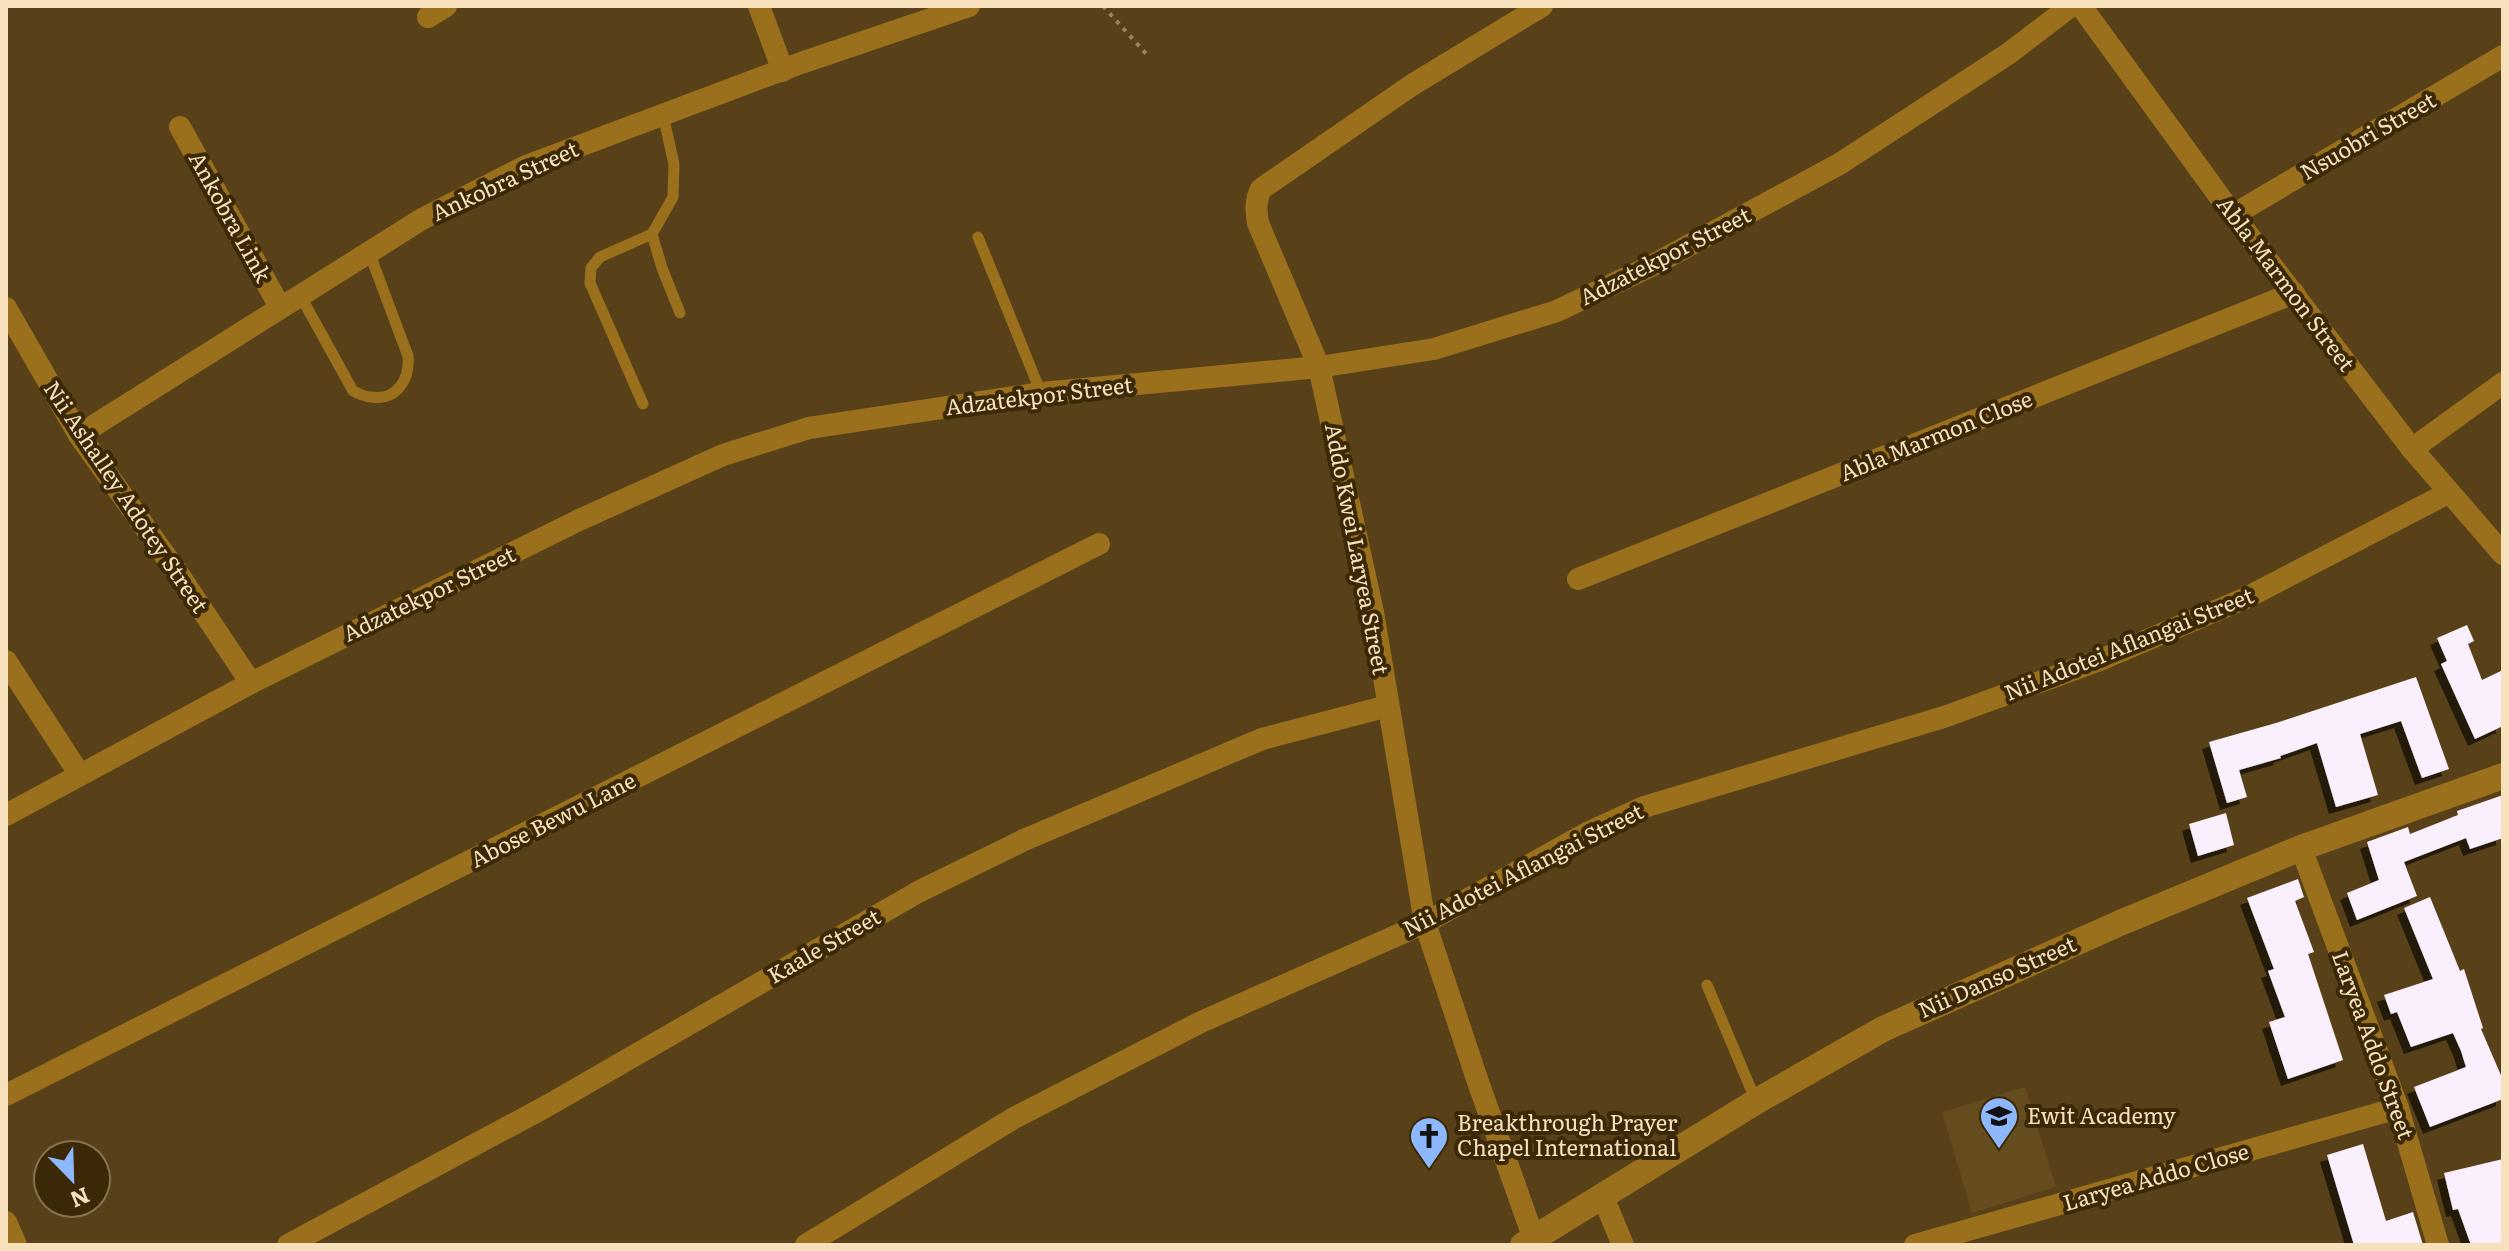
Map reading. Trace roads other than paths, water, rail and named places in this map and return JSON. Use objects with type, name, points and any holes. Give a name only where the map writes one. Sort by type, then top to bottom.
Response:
[{"type":"street","points":[[759,6],[783,71]]},
{"type":"street","name":"Ankobra Street","points":[[79,435],[422,219],[526,166],[969,6]]},
{"type":"street","name":"Addo Kwei Laryea Street","points":[[1529,1242],[1425,923],[1373,612],[1319,367],[1258,223],[1256,198],[1261,189],[1412,85],[1542,6]]},
{"type":"street","name":"Adzatekpor Street","points":[[6,815],[251,683],[577,521],[723,455],[809,428],[1041,393],[1319,367],[1434,349],[1557,311],[1653,265],[1841,163],[2008,54],[2071,6]]},
{"type":"street","name":"Abla Marmon Street","points":[[2081,6],[2233,215],[2412,449],[2503,554]]},
{"type":"street","name":"Nsuobri Street","points":[[2233,215],[2503,56]]},
{"type":"street","name":"Ankobra Link","points":[[180,127],[280,307]]},
{"type":"street","name":"Abla Marmon Close","points":[[1578,579],[2294,293]]},
{"type":"street","name":"Nii Ashalley Adotey Street","points":[[6,308],[79,435],[177,572],[251,683]]},
{"type":"street","points":[[2412,449],[2503,383]]},
{"type":"street","name":"Nii Adotei Aflangai Street","points":[[806,1245],[1014,1118],[1201,1022],[1425,923],[1587,833],[1644,807],[1944,717],[2100,660],[2246,598],[2448,493]]},
{"type":"street","name":"Abose Bewu Lane","points":[[6,1095],[1099,544]]},
{"type":"street","points":[[6,661],[80,775]]},
{"type":"street","name":"Kaale Street","points":[[288,1245],[547,1106],[931,885],[1024,840],[1262,739],[1388,706]]},
{"type":"street","name":"Nii Danso Street","points":[[1529,1242],[1757,1101],[1883,1029],[2120,923],[2301,848],[2503,776]]},
{"type":"street","name":"Laryea Addo Street","points":[[2301,848],[2398,1108],[2438,1245]]},
{"type":"street","name":"Laryea Addo Close","points":[[1915,1245],[2398,1108]]},
{"type":"street","points":[[1603,1197],[1623,1245]]},
{"type":"street","points":[[6,1222],[15,1245]]},
{"type":"lane","points":[[643,404],[590,283],[591,268],[600,257],[652,234],[673,197],[674,164],[663,115]]},
{"type":"lane","points":[[652,234],[680,313]]},
{"type":"lane","points":[[978,237],[1041,393]]},
{"type":"lane","points":[[300,295],[353,391],[372,398],[389,394],[404,384],[409,371],[408,356],[369,252]]},
{"type":"lane","points":[[1707,985],[1757,1101]]},
{"type":"place","name":"Ewit Academy","points":[[1999,1150]]},
{"type":"place","name":"Breakthrough Prayer Chapel International","points":[[1429,1170]]}]
